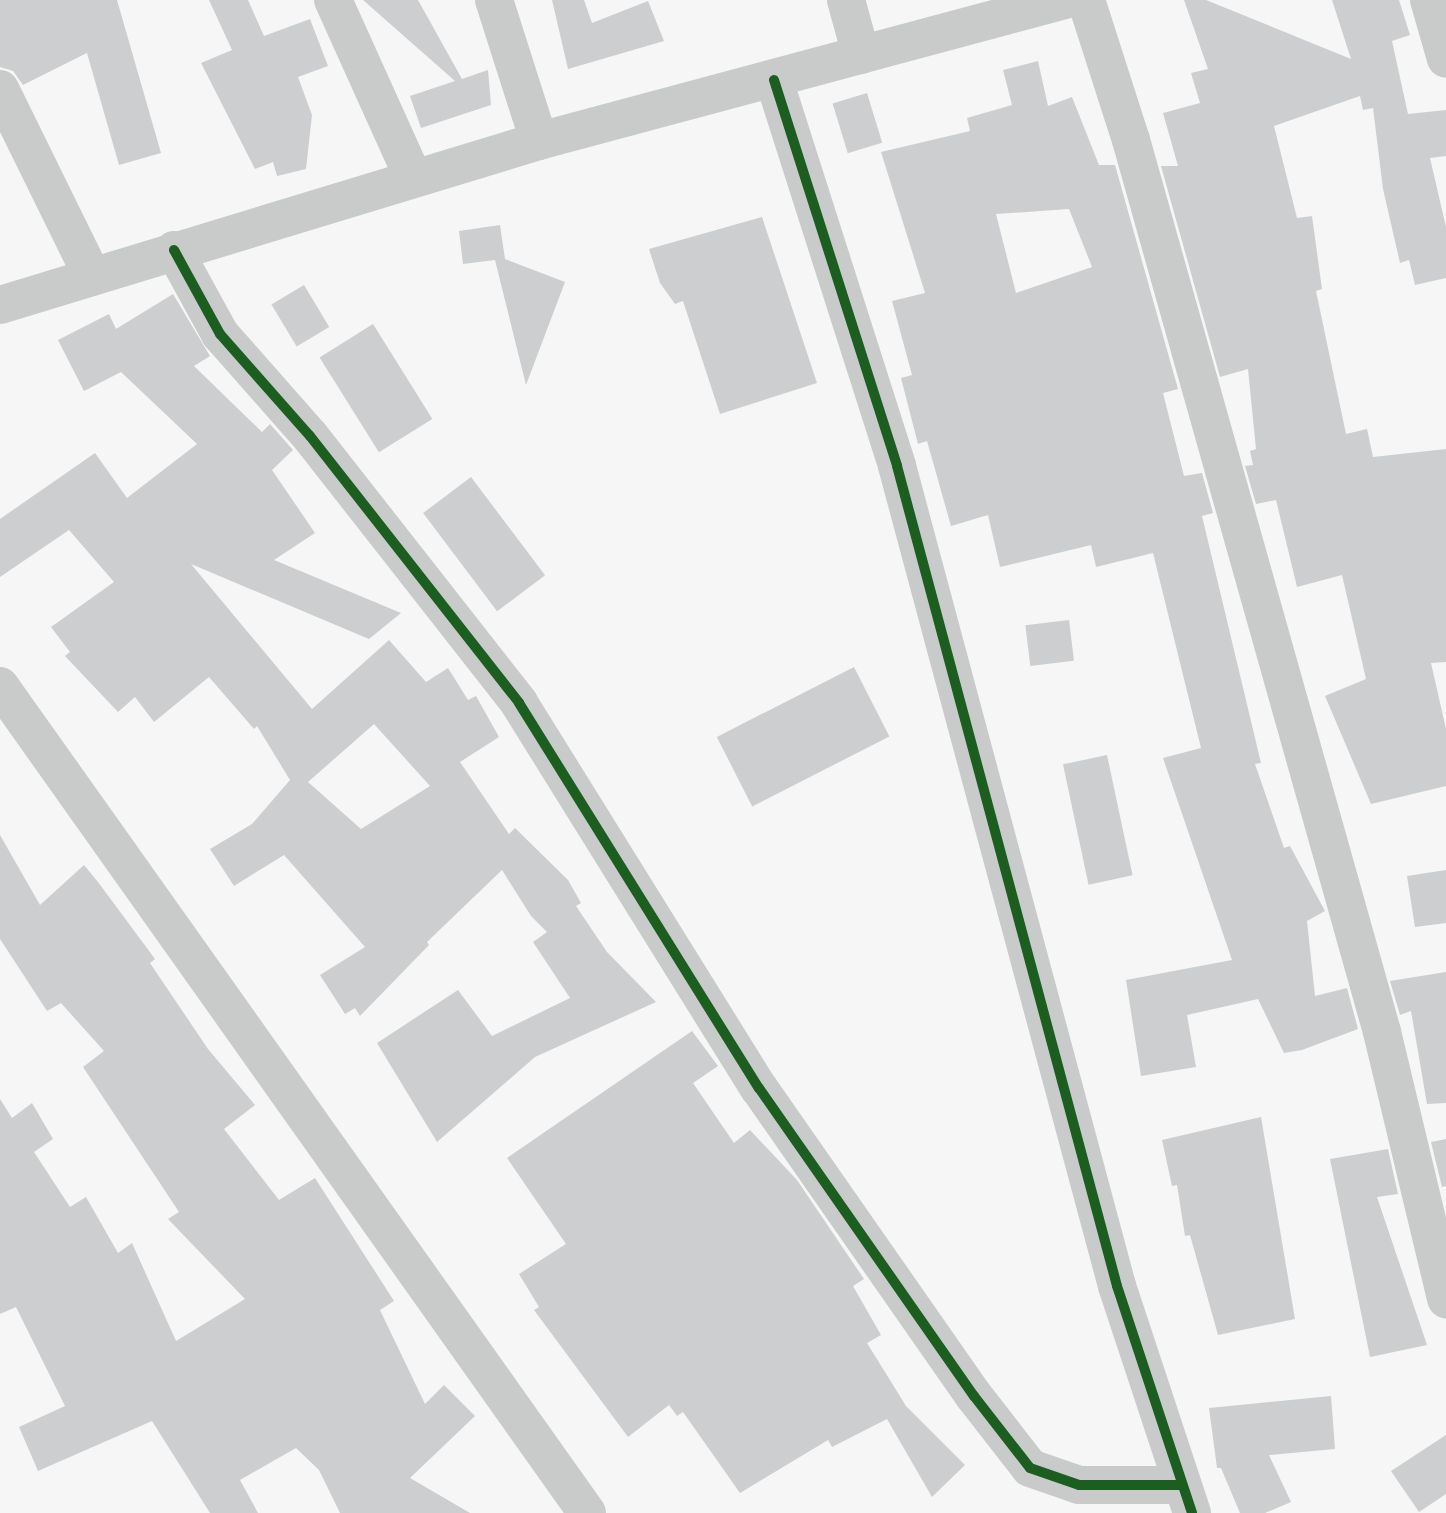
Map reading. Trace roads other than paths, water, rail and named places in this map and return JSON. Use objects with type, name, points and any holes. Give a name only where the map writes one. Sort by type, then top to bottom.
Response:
[{"type":"street","points":[[333,0],[413,177]]},
{"type":"street","points":[[494,0],[539,141]]},
{"type":"street","points":[[846,0],[861,55]]},
{"type":"street","points":[[0,304],[91,274],[539,141],[1065,0]]},
{"type":"street","points":[[1086,0],[1131,140],[1382,1032],[1446,1300]]},
{"type":"street","points":[[1429,0],[1446,59]]},
{"type":"street","points":[[174,250],[220,334],[310,436],[519,703],[759,1088],[974,1395],[1030,1468],[1079,1485],[1186,1499],[1117,1286],[897,466],[774,80]]},
{"type":"street","points":[[0,89],[91,274]]},
{"type":"street","points":[[0,686],[587,1513]]}]
